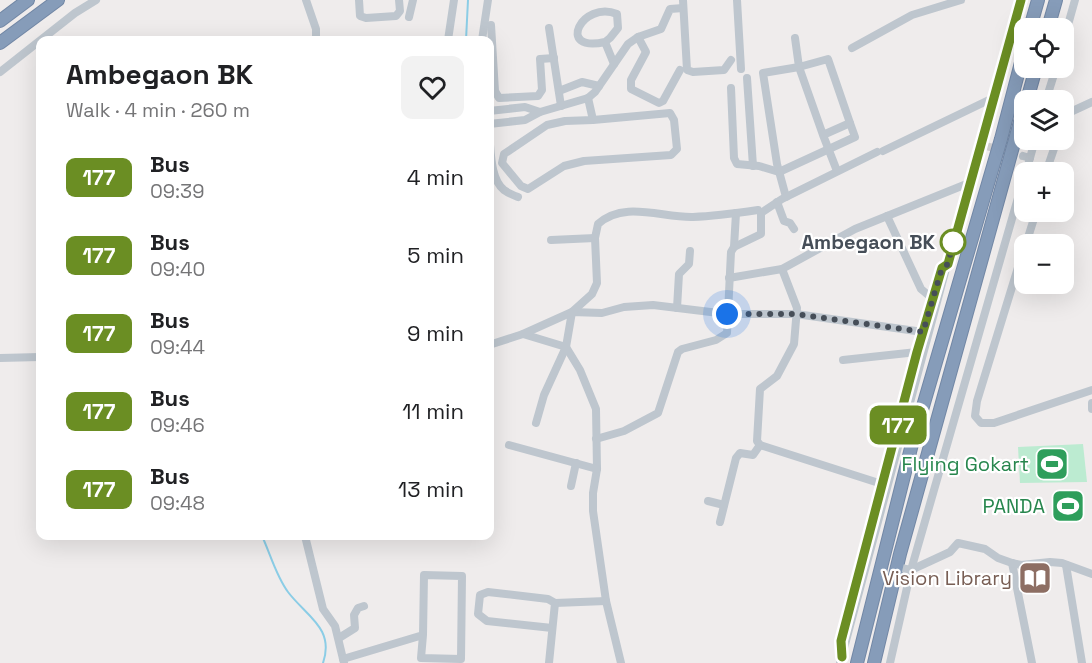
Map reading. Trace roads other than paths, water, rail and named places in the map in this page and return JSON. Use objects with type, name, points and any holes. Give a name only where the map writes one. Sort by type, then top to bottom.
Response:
[{"type":"highway","points":[[0,21],[28,0]]},
{"type":"highway","points":[[0,43],[58,0]]},
{"type":"highway","points":[[1033,18],[1038,0]]},
{"type":"highway","points":[[1051,18],[1056,0]]},
{"type":"highway","points":[[857,663],[912,444],[1017,78]]},
{"type":"highway","points":[[874,663],[896,567],[1014,143]]},
{"type":"street","points":[[46,36],[96,0]]},
{"type":"street","points":[[306,0],[316,29],[316,36]]},
{"type":"street","points":[[359,0],[360,16],[366,18],[396,16],[400,11],[399,0]]},
{"type":"street","points":[[409,17],[413,0]]},
{"type":"street","points":[[449,36],[454,0]]},
{"type":"street","points":[[484,36],[488,0]]},
{"type":"street","points":[[737,0],[741,69]]},
{"type":"street","points":[[852,48],[912,15],[961,0]]},
{"type":"street","points":[[841,660],[969,183],[983,145],[993,98],[1021,0]]},
{"type":"street","points":[[1070,18],[1076,0]]},
{"type":"street","points":[[581,9],[576,21],[580,35],[597,44],[605,42],[615,33],[619,21],[612,8],[599,1]]},
{"type":"street","points":[[494,123],[525,120],[540,112],[588,98],[624,49],[638,37],[661,29],[670,9],[683,4],[688,72],[724,70],[731,60]]},
{"type":"street","points":[[491,25],[492,36]]},
{"type":"street","points":[[549,27],[561,106]]},
{"type":"street","points":[[638,37],[646,52],[631,80],[631,89],[659,103],[663,101],[680,69]]},
{"type":"street","points":[[795,38],[799,67],[837,171]]},
{"type":"street","points":[[605,42],[614,63]]},
{"type":"street","points":[[0,72],[36,44]]},
{"type":"street","points":[[494,74],[495,91],[499,98],[538,96],[542,90],[540,59],[554,58]]},
{"type":"street","points":[[731,88],[734,158],[737,164],[779,172],[855,137],[828,59],[763,73],[779,172],[786,197]]},
{"type":"street","points":[[747,78],[753,166]]},
{"type":"street","points":[[559,91],[582,82],[599,86]]},
{"type":"street","points":[[588,98],[593,120]]},
{"type":"street","points":[[734,247],[760,234],[761,213],[777,202],[837,171],[993,98]]},
{"type":"street","points":[[1074,109],[1092,102]]},
{"type":"street","points":[[494,110],[525,107],[540,112]]},
{"type":"street","points":[[669,113],[674,120],[676,149],[671,155],[584,161],[564,166],[528,189],[521,186],[502,163],[504,154],[547,126],[565,121],[593,120],[669,113]]},
{"type":"street","points":[[824,135],[850,123]]},
{"type":"street","points":[[494,170],[502,189],[518,197]]},
{"type":"street","points":[[729,278],[782,269],[855,229],[969,183]]},
{"type":"street","points":[[777,202],[784,221],[790,223],[794,230]]},
{"type":"street","points":[[494,343],[523,334],[572,312],[596,289],[595,238],[598,224],[609,217],[622,213],[650,212],[694,217],[758,210]]},
{"type":"street","points":[[890,663],[911,570],[1014,212]]},
{"type":"street","points":[[596,439],[624,431],[658,413],[678,352],[716,340],[727,333],[729,278],[736,213]]},
{"type":"street","points":[[888,216],[921,289],[933,299]]},
{"type":"street","points":[[551,240],[595,238]]},
{"type":"street","points":[[677,309],[679,274],[689,264],[690,251]]},
{"type":"street","points":[[841,660],[841,641],[917,352],[942,268],[948,264]]},
{"type":"street","points":[[782,269],[796,303],[794,344],[777,376],[760,389],[757,441],[760,445],[882,484]]},
{"type":"street","points":[[1014,282],[977,401],[975,416],[981,423],[994,423],[1092,390]]},
{"type":"street","points":[[572,312],[602,313],[624,307],[653,305],[727,314],[796,314],[923,332]]},
{"type":"street","points":[[536,423],[544,395],[566,347],[572,312]]},
{"type":"street","points":[[523,334],[566,347],[580,370],[596,409],[597,469],[593,511],[606,601],[621,663]]},
{"type":"street","points":[[843,360],[917,352]]},
{"type":"street","points":[[0,358],[36,357]]},
{"type":"street","points":[[1092,403],[1092,409]]},
{"type":"street","points":[[509,445],[597,469]]},
{"type":"street","points":[[720,522],[736,458],[740,453],[753,455],[760,445]]},
{"type":"street","points":[[571,486],[576,463]]},
{"type":"street","points":[[708,501],[724,505]]},
{"type":"street","points":[[306,540],[323,609],[335,626],[343,661],[423,635]]},
{"type":"street","points":[[896,567],[911,570],[950,552],[958,543],[985,549],[998,558],[1012,563],[1021,565],[1050,562],[1092,574]]},
{"type":"street","points":[[1012,563],[1032,663]]},
{"type":"street","points":[[1066,565],[1082,663]]},
{"type":"street","points":[[424,575],[462,576],[461,659],[421,658],[423,635],[424,575]]},
{"type":"street","points":[[552,628],[487,621],[478,614],[480,595],[488,592],[548,599],[555,603],[606,601]]},
{"type":"street","points":[[549,663],[555,603]]},
{"type":"street","points":[[339,638],[355,628],[354,615],[358,608],[364,606]]},
{"type":"waterway","points":[[466,36],[468,0]]},
{"type":"waterway","points":[[264,540],[284,586],[322,631],[326,651],[323,663]]},
{"type":"tunnel","points":[[986,146],[1023,156]]},
{"type":"place","name":"Ambegaon BK","points":[[953,242]]},
{"type":"place","name":"Flying Gokart","points":[[1052,464]]},
{"type":"place","name":"PANDA","points":[[1068,506]]},
{"type":"place","name":"Vision Library","points":[[1035,578]]}]
